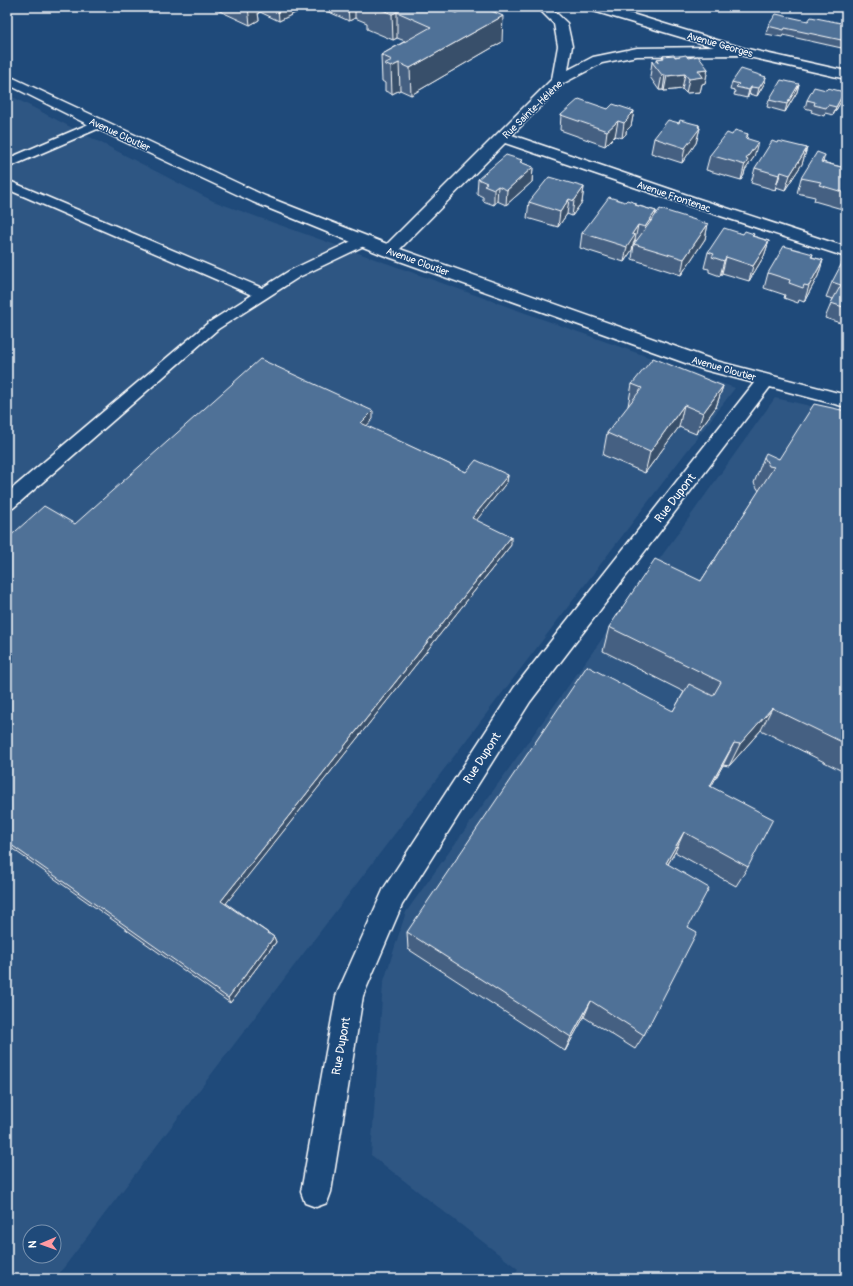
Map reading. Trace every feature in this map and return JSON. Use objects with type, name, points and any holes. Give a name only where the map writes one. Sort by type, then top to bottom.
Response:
[{"type":"street","points":[[543,7],[560,23],[565,46],[559,80]]},
{"type":"street","name":"Avenue Georges","points":[[595,7],[740,51],[846,75]]},
{"type":"street","name":"Rue Sainte-Hélène","points":[[389,251],[559,80],[598,60],[637,52],[740,51]]},
{"type":"street","name":"Avenue Cloutier","points":[[7,79],[98,124],[260,199],[389,251],[711,366],[846,400]]},
{"type":"street","name":"Avenue Frontenac","points":[[503,137],[690,202],[846,252]]},
{"type":"street","name":"Rue Dupont","points":[[316,1192],[350,996],[393,897],[522,695],[766,380]]},
{"type":"lane","points":[[7,164],[98,124]]},
{"type":"lane","points":[[7,184],[263,294]]},
{"type":"lane","points":[[7,503],[212,326],[294,274],[363,241]]},
{"type":"shaded area","points":[[7,94],[213,201],[735,388],[55,1279],[7,1279]]},
{"type":"shaded area","points":[[775,398],[846,414],[846,1279],[512,1279],[518,1269],[371,1155],[383,984],[406,912]]},
{"type":"building","points":[[376,7],[442,7],[456,13],[467,7],[483,7],[503,16],[410,68],[399,63],[391,67],[384,64],[392,60],[381,55],[431,27],[397,12],[392,14]]},
{"type":"building","points":[[776,14],[808,21],[811,17],[846,24],[846,41],[785,28],[784,30],[768,26]]},
{"type":"building","points":[[674,55],[675,57],[686,55],[688,58],[698,56],[708,69],[698,70],[703,77],[689,79],[685,74],[667,76],[662,75],[652,62],[659,61],[657,59],[664,58],[663,56]]},
{"type":"building","points":[[741,69],[766,77],[759,88],[751,87],[749,90],[736,87],[739,84],[732,82]]},
{"type":"building","points":[[781,80],[799,84],[787,104],[769,100]]},
{"type":"building","points":[[814,87],[826,90],[828,88],[844,92],[836,107],[828,105],[826,108],[814,105],[815,102],[807,100]]},
{"type":"building","points":[[579,99],[608,109],[613,104],[634,111],[624,123],[618,121],[607,131],[561,115]]},
{"type":"building","points":[[668,120],[679,123],[680,120],[699,125],[698,127],[700,128],[685,148],[654,138]]},
{"type":"building","points":[[735,130],[748,134],[745,138],[758,142],[746,159],[748,160],[745,165],[710,155],[727,133],[732,135]]},
{"type":"building","points":[[772,141],[807,148],[790,175],[781,172],[779,175],[755,168]]},
{"type":"building","points":[[817,152],[825,155],[821,162],[845,168],[846,166],[846,193],[819,185],[821,182],[801,178]]},
{"type":"building","points":[[506,155],[522,160],[520,162],[533,167],[507,190],[498,186],[494,189],[484,185],[487,183],[478,179]]},
{"type":"building","points":[[549,177],[584,187],[574,201],[569,199],[560,212],[529,202]]},
{"type":"building","points":[[609,197],[625,202],[627,200],[636,203],[635,205],[656,211],[645,227],[638,225],[632,234],[635,235],[627,247],[582,233]]},
{"type":"building","points":[[660,209],[708,224],[684,259],[634,244]]},
{"type":"building","points":[[724,228],[743,234],[745,231],[754,234],[752,236],[769,241],[753,266],[726,257],[724,261],[712,257],[714,254],[708,252]]},
{"type":"building","points":[[784,246],[813,254],[811,257],[823,260],[809,286],[804,285],[803,288],[789,283],[790,280],[768,273]]},
{"type":"building","points":[[842,263],[846,264],[846,308],[831,303],[841,285],[832,282]]},
{"type":"building","points":[[653,358],[723,386],[703,413],[684,405],[650,452],[607,433],[642,388],[632,384]]},
{"type":"building","points":[[260,359],[373,411],[361,423],[466,472],[476,460],[508,475],[472,518],[511,537],[221,901],[274,937],[228,998],[7,842],[7,539],[44,506],[75,524]]},
{"type":"building","points":[[814,404],[846,411],[846,744],[772,708],[740,744],[734,743],[710,786],[773,819],[748,867],[684,832],[666,863],[709,888],[688,927],[697,932],[644,1035],[591,1001],[571,1037],[407,932],[587,666],[673,711],[689,684],[713,696],[721,682],[609,627],[655,559],[701,581],[774,467],[769,466],[764,457],[766,453],[779,459]]}]
